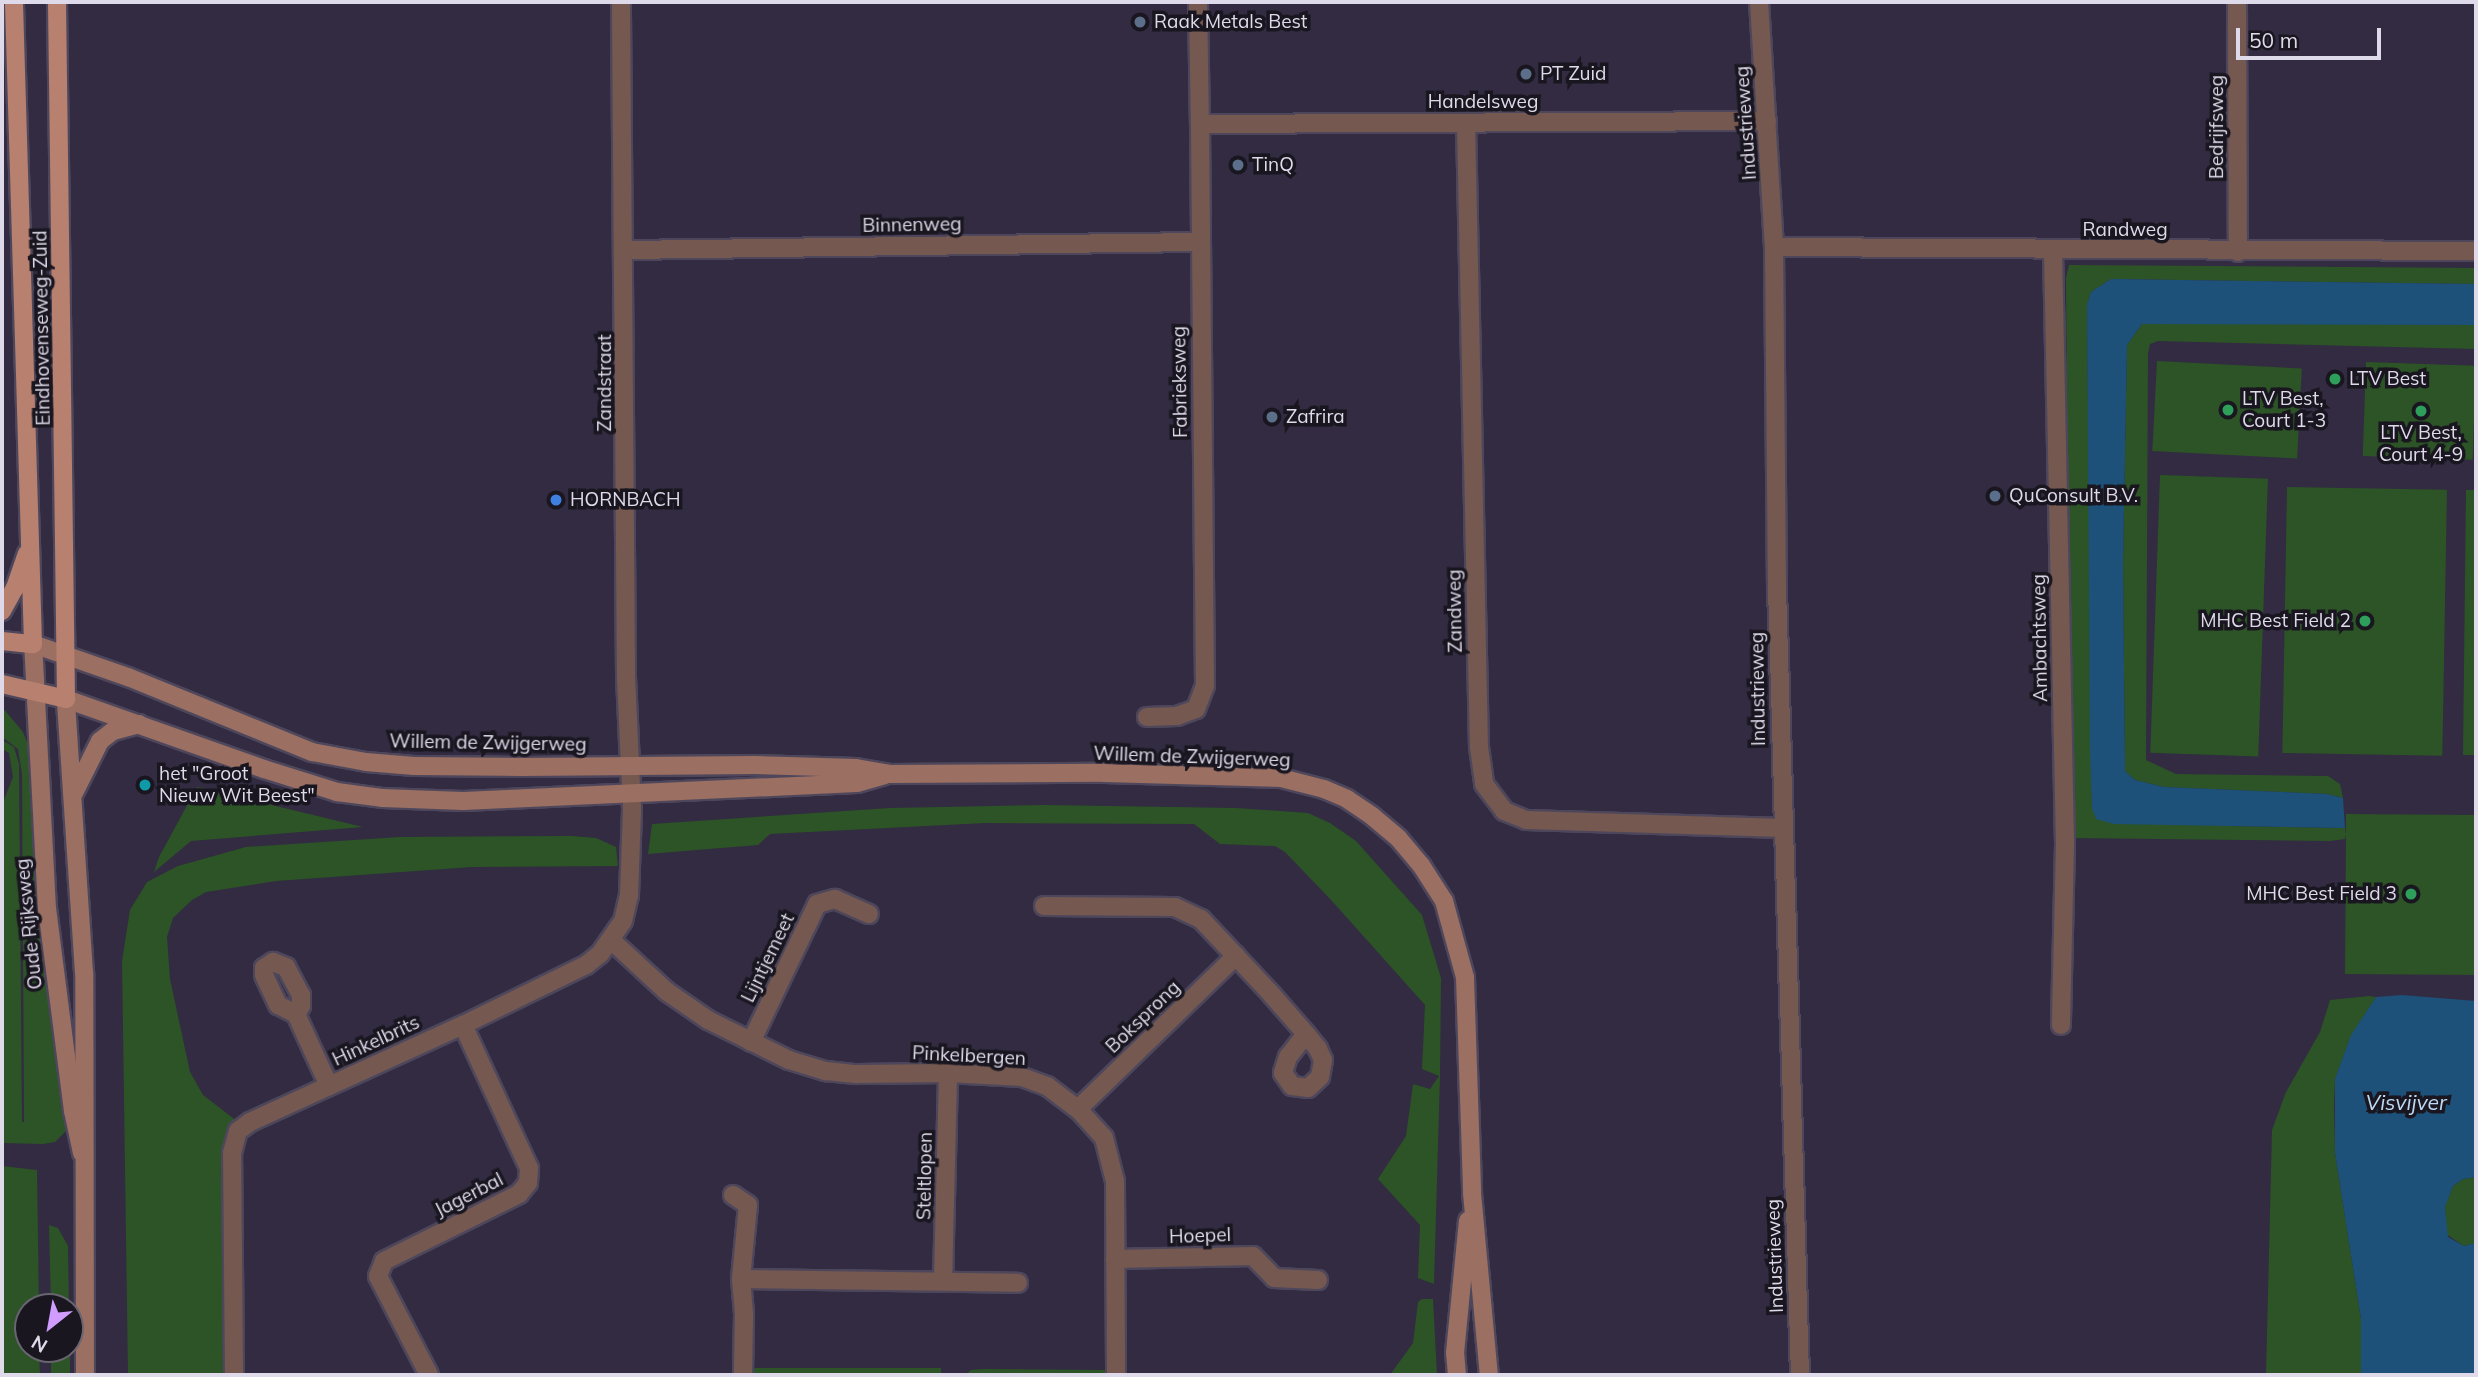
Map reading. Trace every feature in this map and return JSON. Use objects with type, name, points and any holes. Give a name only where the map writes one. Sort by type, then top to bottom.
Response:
[{"type":"main road","name":"Eindhovenseweg-Zuid","points":[[14,2],[33,644]]},
{"type":"main road","name":"Eindhovenseweg-Zuid","points":[[57,2],[66,699]]},
{"type":"main road","points":[[2,611],[15,587],[30,544]]},
{"type":"main road","points":[[2,641],[33,644]]},
{"type":"main road","name":"Willem de Zwijgerweg","points":[[33,644],[128,677],[312,752],[414,766],[631,764],[856,768],[889,775],[1104,774],[1281,778],[1324,789],[1348,799],[1399,839],[1421,865],[1444,901],[1457,939],[1465,977],[1472,1194],[1489,1375]]},
{"type":"main road","name":"Oude Rijksweg","points":[[33,644],[33,690],[47,909],[73,1111],[82,1153]]},
{"type":"main road","points":[[2,684],[66,699]]},
{"type":"main road","name":"Willem de Zwijgerweg","points":[[66,699],[337,792],[382,798],[463,801],[857,783],[889,775]]},
{"type":"main road","name":"Oude Rijksweg","points":[[66,699],[84,973],[86,1114],[82,1153],[85,1375]]},
{"type":"main road","points":[[73,796],[100,741],[113,731],[140,724]]},
{"type":"main road","name":"Willem de Zwijgerweg","points":[[1457,1375],[1455,1353],[1472,1194]]},
{"type":"street","name":"Zandstraat","points":[[621,2],[625,250],[626,662],[631,793]]},
{"type":"street","name":"Fabrieksweg","points":[[1147,717],[1177,716],[1196,709],[1205,686],[1198,2]]},
{"type":"street","name":"Industrieweg","points":[[1759,2],[1774,247],[1782,828],[1800,1375]]},
{"type":"street","name":"Bedrijfsweg","points":[[2237,2],[2238,251]]},
{"type":"street","name":"Handelsweg","points":[[1200,124],[1767,121]]},
{"type":"street","name":"Zandweg","points":[[1466,123],[1479,747],[1484,784],[1503,811],[1526,820],[1782,828]]},
{"type":"street","name":"Binnenweg","points":[[625,250],[1199,242]]},
{"type":"street","name":"Randweg","points":[[1774,247],[2053,251],[2476,251]]},
{"type":"street","name":"Ambachtsweg","points":[[2053,251],[2065,845],[2061,1025]]},
{"type":"street","name":"Hinkelbrits","points":[[234,1375],[233,1142],[239,1131],[250,1122],[463,1025],[586,965],[611,940],[623,921],[629,896],[631,793]]},
{"type":"street","name":"Lijntjemeet","points":[[751,1042],[817,904],[835,898],[869,914]]},
{"type":"street","points":[[1044,906],[1175,907],[1201,919],[1306,1034]]},
{"type":"street","name":"Pinkelbergen","points":[[611,940],[666,992],[708,1020],[789,1060],[826,1071],[856,1074],[948,1073],[1022,1077],[1047,1086],[1078,1109],[1104,1138],[1115,1181],[1116,1375]]},
{"type":"street","name":"Boksprong","points":[[1078,1109],[1237,956]]},
{"type":"street","points":[[296,1013],[329,1086]]},
{"type":"street","name":"Jagerbal","points":[[429,1375],[378,1276],[384,1261],[519,1194],[528,1183],[529,1168],[463,1025]]},
{"type":"street","name":"Steltlopen","points":[[943,1281],[948,1073]]},
{"type":"street","points":[[733,1195],[748,1205],[741,1279],[744,1315],[743,1375]]},
{"type":"street","name":"Hoepel","points":[[1115,1259],[1253,1256],[1274,1278],[1318,1280]]},
{"type":"street","points":[[741,1279],[1018,1283]]},
{"type":"green space","points":[[2069,265],[2476,268],[2476,284],[2111,279],[2091,292],[2087,305],[2092,808],[2229,826],[2345,828],[2346,834],[2346,814],[2476,815],[2476,975],[2345,974],[2346,835],[2345,839],[2330,841],[2070,838],[2066,278]]},
{"type":"green space","points":[[2181,322],[2476,325],[2476,349],[2158,341],[2150,344],[2146,760],[2176,774],[2328,776],[2340,784],[2343,798],[2327,794],[2164,787],[2135,780],[2125,771],[2123,563],[2127,345],[2142,324]]},
{"type":"green space","name":"LTV Best, Court 1-3","points":[[2157,361],[2302,369],[2297,458],[2152,451]]},
{"type":"green space","name":"LTV Best, Court 4-9","points":[[2366,362],[2476,366],[2473,460],[2363,456]]},
{"type":"green space","points":[[2160,475],[2268,479],[2258,757],[2150,753]]},
{"type":"green space","name":"MHC Best Field 2","points":[[2287,487],[2447,490],[2442,756],[2282,753]]},
{"type":"green space","points":[[2466,490],[2476,490],[2476,755],[2463,755]]},
{"type":"green space","points":[[2,707],[23,732],[32,754],[68,1129],[55,1142],[43,1144],[2,1143],[2,805],[13,777],[9,753],[2,749],[2,740],[14,747],[19,764],[24,1122],[22,774],[18,749],[2,737]]},
{"type":"green space","points":[[197,787],[363,827],[191,841],[154,872],[159,857]]},
{"type":"green space","points":[[1045,805],[1236,808],[1308,813],[1330,823],[1356,841],[1422,915],[1441,978],[1440,1076],[1434,1284],[1418,1278],[1420,1225],[1378,1179],[1406,1136],[1413,1084],[1430,1089],[1439,1076],[1422,1069],[1425,1005],[1332,901],[1285,852],[1275,846],[1220,844],[1194,824],[985,823],[770,834],[758,845],[648,854],[652,824],[890,808]]},
{"type":"green space","points":[[400,837],[596,838],[616,847],[618,866],[472,867],[276,881],[206,892],[192,900],[173,918],[167,937],[170,979],[190,1072],[203,1095],[238,1122],[229,1375],[128,1375],[122,961],[130,910],[147,882],[178,866],[246,847]]},
{"type":"green space","points":[[2376,997],[2351,1036],[2335,1079],[2334,1105],[2335,1153],[2361,1319],[2361,1375],[2266,1375],[2272,1130],[2286,1092],[2320,1032],[2330,1000]]},
{"type":"green space","points":[[2,1166],[37,1170],[39,1293],[14,1293],[14,1363],[40,1363],[40,1375],[2,1375]]},
{"type":"green space","points":[[2476,1177],[2476,1243],[2464,1246],[2446,1234],[2445,1206],[2453,1186],[2463,1179]]},
{"type":"green space","points":[[49,1225],[58,1228],[68,1246],[69,1293],[51,1293]]},
{"type":"green space","points":[[1422,1299],[1433,1299],[1437,1375],[1390,1375],[1413,1343],[1418,1302]]},
{"type":"green space","points":[[51,1363],[70,1363],[70,1375],[51,1375]]},
{"type":"green space","points":[[754,1368],[941,1368],[941,1375],[754,1375]]},
{"type":"green space","points":[[971,1370],[1105,1370],[1105,1375],[965,1375]]},
{"type":"water","points":[[2111,279],[2476,284],[2476,325],[2142,324],[2127,345],[2123,563],[2125,771],[2135,780],[2164,787],[2327,794],[2343,798],[2345,828],[2114,824],[2096,819],[2092,808],[2090,750],[2087,305],[2091,292]]},
{"type":"water","name":"Visvijver","points":[[2402,995],[2476,1001],[2476,1177],[2463,1179],[2453,1186],[2445,1207],[2448,1237],[2464,1246],[2476,1243],[2476,1375],[2361,1375],[2361,1319],[2335,1153],[2335,1079],[2351,1035],[2376,997]]},
{"type":"place","name":"Raak Metals Best","points":[[1140,22]]},
{"type":"place","name":"PT Zuid","points":[[1526,74]]},
{"type":"place","name":"TinQ","points":[[1238,165]]},
{"type":"place","name":"LTV Best","points":[[2335,379]]},
{"type":"place","name":"LTV Best, Court 1-3","points":[[2228,410]]},
{"type":"place","name":"LTV Best, Court 4-9","points":[[2421,411]]},
{"type":"place","name":"Zafrira","points":[[1272,417]]},
{"type":"place","name":"QuConsult B.V.","points":[[1995,496]]},
{"type":"place","name":"HORNBACH","points":[[556,500]]},
{"type":"place","name":"MHC Best Field 2","points":[[2365,621]]},
{"type":"place","name":"het \"Groot Nieuw Wit Beest\"","points":[[145,785]]},
{"type":"place","name":"MHC Best Field 3","points":[[2411,894]]}]
